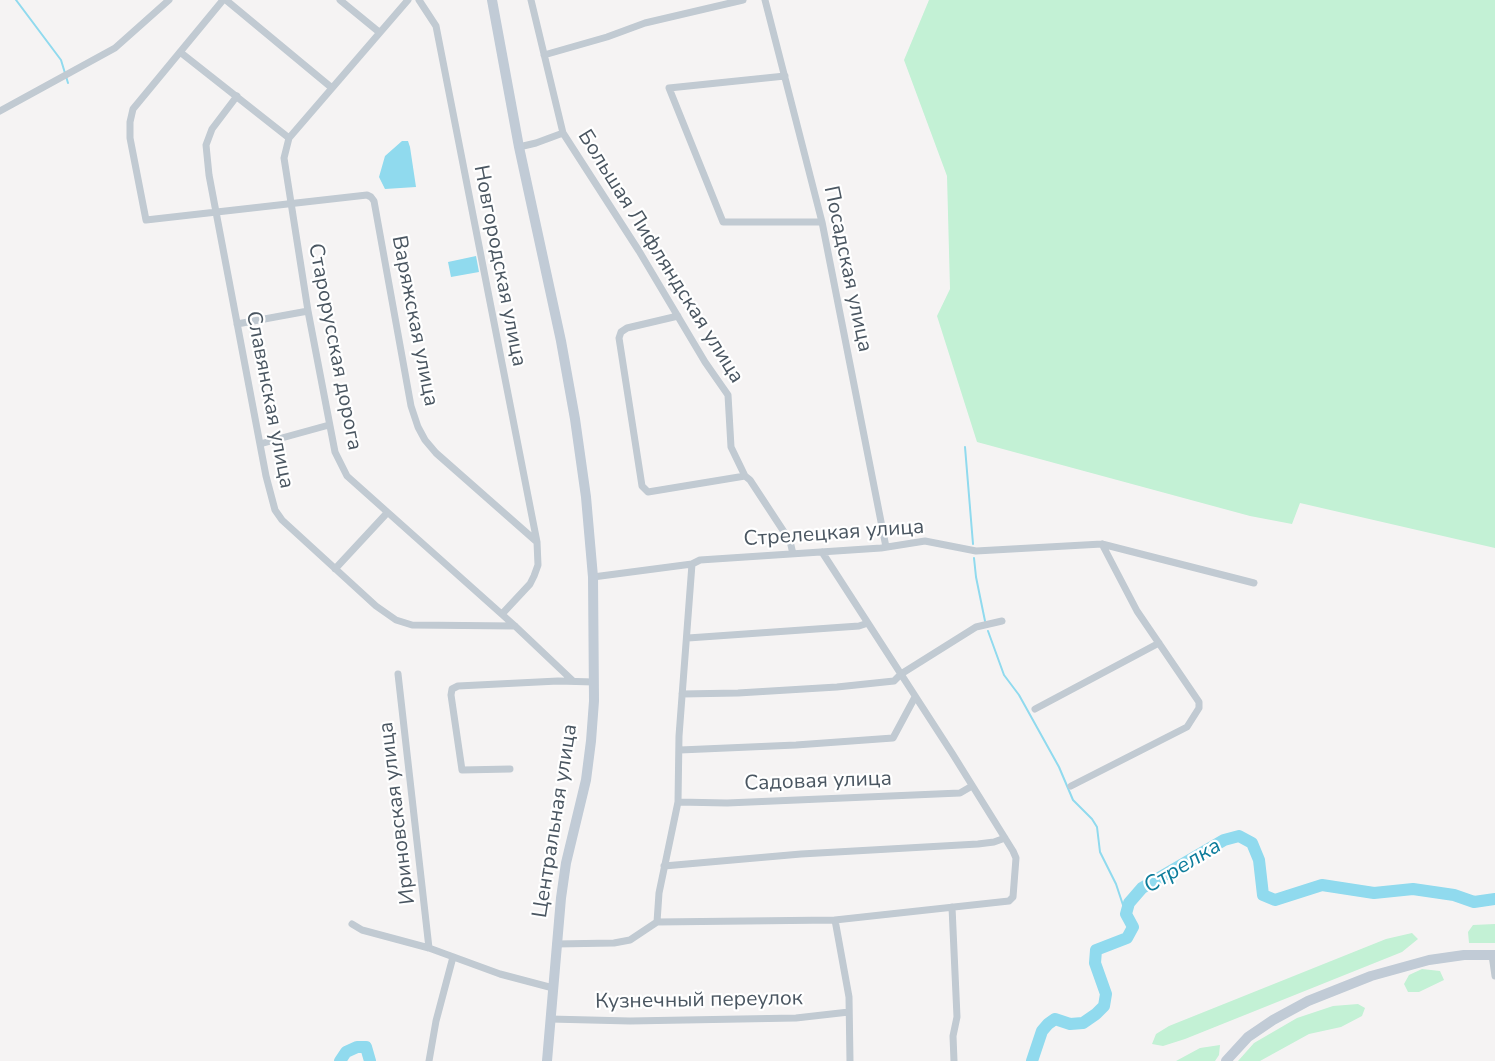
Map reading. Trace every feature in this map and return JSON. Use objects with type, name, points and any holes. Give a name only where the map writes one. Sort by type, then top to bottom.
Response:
[{"type":"main road","name":"Центральная улица","points":[[492,0],[519,147],[561,341],[575,420],[586,497],[593,578],[594,682],[591,741],[586,780],[566,863],[556,944],[547,1061]]},
{"type":"main road","points":[[1226,1061],[1248,1037],[1273,1020],[1308,1002],[1371,976],[1429,960],[1493,955]]},
{"type":"street","points":[[0,111],[115,48],[169,0]]},
{"type":"street","points":[[332,88],[224,0],[180,52],[289,138],[408,0]]},
{"type":"street","points":[[340,0],[380,32]]},
{"type":"street","name":"Новгородская улица","points":[[419,0],[436,26],[537,542]]},
{"type":"street","name":"Большая Лифляндская улица","points":[[531,0],[563,133],[728,395],[731,447],[745,476],[750,480],[790,541],[793,554]]},
{"type":"street","points":[[544,55],[607,37],[645,23],[742,0]]},
{"type":"street","name":"Посадская улица","points":[[765,0],[822,222],[886,547]]},
{"type":"street","name":"Варяжская улица","points":[[180,52],[137,103],[130,122],[130,138],[146,220],[367,195],[374,201],[411,406],[418,427],[436,453],[537,542]]},
{"type":"street","points":[[785,76],[669,88],[723,222],[822,222]]},
{"type":"street","name":"Славянская улица","points":[[237,96],[212,129],[206,145],[216,213],[260,444],[275,510],[282,520],[335,569],[376,606],[396,620],[412,626],[515,626]]},
{"type":"street","points":[[519,147],[563,133]]},
{"type":"street","name":"Старорусская дорога","points":[[289,138],[284,158],[308,311],[335,452],[347,476],[502,614],[573,681]]},
{"type":"street","points":[[237,324],[308,311]]},
{"type":"street","points":[[678,316],[627,328],[621,332],[619,338],[642,486],[648,492],[745,476]]},
{"type":"street","points":[[260,444],[329,425]]},
{"type":"street","points":[[335,569],[387,513]]},
{"type":"street","name":"Стрелецкая улица","points":[[593,578],[692,564],[700,560],[886,547],[925,541],[976,551],[1102,544],[1254,583]]},
{"type":"street","points":[[502,614],[530,584],[534,576],[538,565],[537,542]]},
{"type":"street","points":[[1071,786],[1188,727],[1199,708],[1199,702],[1137,610],[1102,544]]},
{"type":"street","points":[[556,944],[614,944],[630,940],[657,922],[835,920],[1009,901],[1013,897],[1016,858],[1005,838],[822,552]]},
{"type":"street","points":[[657,922],[658,893],[678,802],[682,694],[692,564]]},
{"type":"street","points":[[682,694],[837,687],[894,681],[901,674],[976,627],[1002,621]]},
{"type":"street","points":[[688,638],[848,627],[868,623]]},
{"type":"street","points":[[1035,709],[1159,643]]},
{"type":"street","name":"Ириновская улица","points":[[398,674],[429,948]]},
{"type":"street","points":[[510,769],[462,770],[452,689],[458,686],[594,682]]},
{"type":"street","points":[[680,750],[893,738],[915,697]]},
{"type":"street","name":"Садовая улица","points":[[678,802],[960,793],[972,786]]},
{"type":"street","points":[[664,866],[801,854],[978,844],[1005,838]]},
{"type":"street","points":[[952,907],[957,1017],[953,1036],[954,1061]]},
{"type":"street","points":[[835,920],[849,997],[850,1061]]},
{"type":"street","points":[[352,924],[362,930],[429,948],[500,974],[553,988]]},
{"type":"street","points":[[1493,955],[1495,976]]},
{"type":"street","points":[[429,1061],[436,1021],[453,957]]},
{"type":"street","name":"Кузнечный переулок","points":[[550,1019],[630,1021],[796,1018],[849,1012]]},
{"type":"green space","points":[[929,0],[1495,0],[1495,548],[1300,503],[1292,524],[1250,516],[977,442],[937,316],[950,289],[947,176],[904,60]]},
{"type":"green space","points":[[1495,924],[1495,943],[1469,943],[1468,932],[1473,925]]},
{"type":"green space","points":[[1412,933],[1418,939],[1402,952],[1185,1039],[1163,1046],[1152,1044],[1156,1034],[1169,1026],[1386,939]]},
{"type":"green space","points":[[1422,969],[1440,971],[1444,980],[1419,992],[1408,992],[1404,984],[1409,975]]},
{"type":"green space","points":[[1358,1004],[1365,1008],[1362,1016],[1341,1027],[1309,1034],[1260,1061],[1238,1061],[1254,1043],[1297,1018],[1333,1006]]},
{"type":"green space","points":[[1220,1045],[1219,1055],[1215,1061],[1176,1061],[1200,1048]]},
{"type":"water","points":[[402,141],[408,141],[410,147],[416,187],[385,189],[379,177],[385,156]]},
{"type":"water","points":[[476,256],[479,272],[451,277],[448,262]]},
{"type":"waterway","points":[[16,0],[61,60],[68,83]]},
{"type":"waterway","points":[[965,447],[973,544]]},
{"type":"waterway","points":[[974,558],[985,621]]},
{"type":"waterway","points":[[988,631],[1004,675],[1019,695],[1059,767],[1073,800],[1097,827],[1100,852],[1116,884],[1126,914]]},
{"type":"waterway","name":"Стрелка","points":[[1032,1061],[1042,1031],[1048,1024],[1055,1019],[1070,1024],[1083,1023],[1104,1006],[1106,994],[1095,963],[1096,950],[1127,938],[1133,927],[1126,914],[1129,903],[1142,888],[1224,840],[1239,836],[1252,843],[1259,860],[1263,895],[1275,900],[1322,885],[1374,893],[1413,889],[1454,895],[1474,902],[1495,899]]},
{"type":"waterway","name":"Стрелка","points":[[340,1061],[346,1052],[357,1047],[366,1047],[370,1061]]}]
